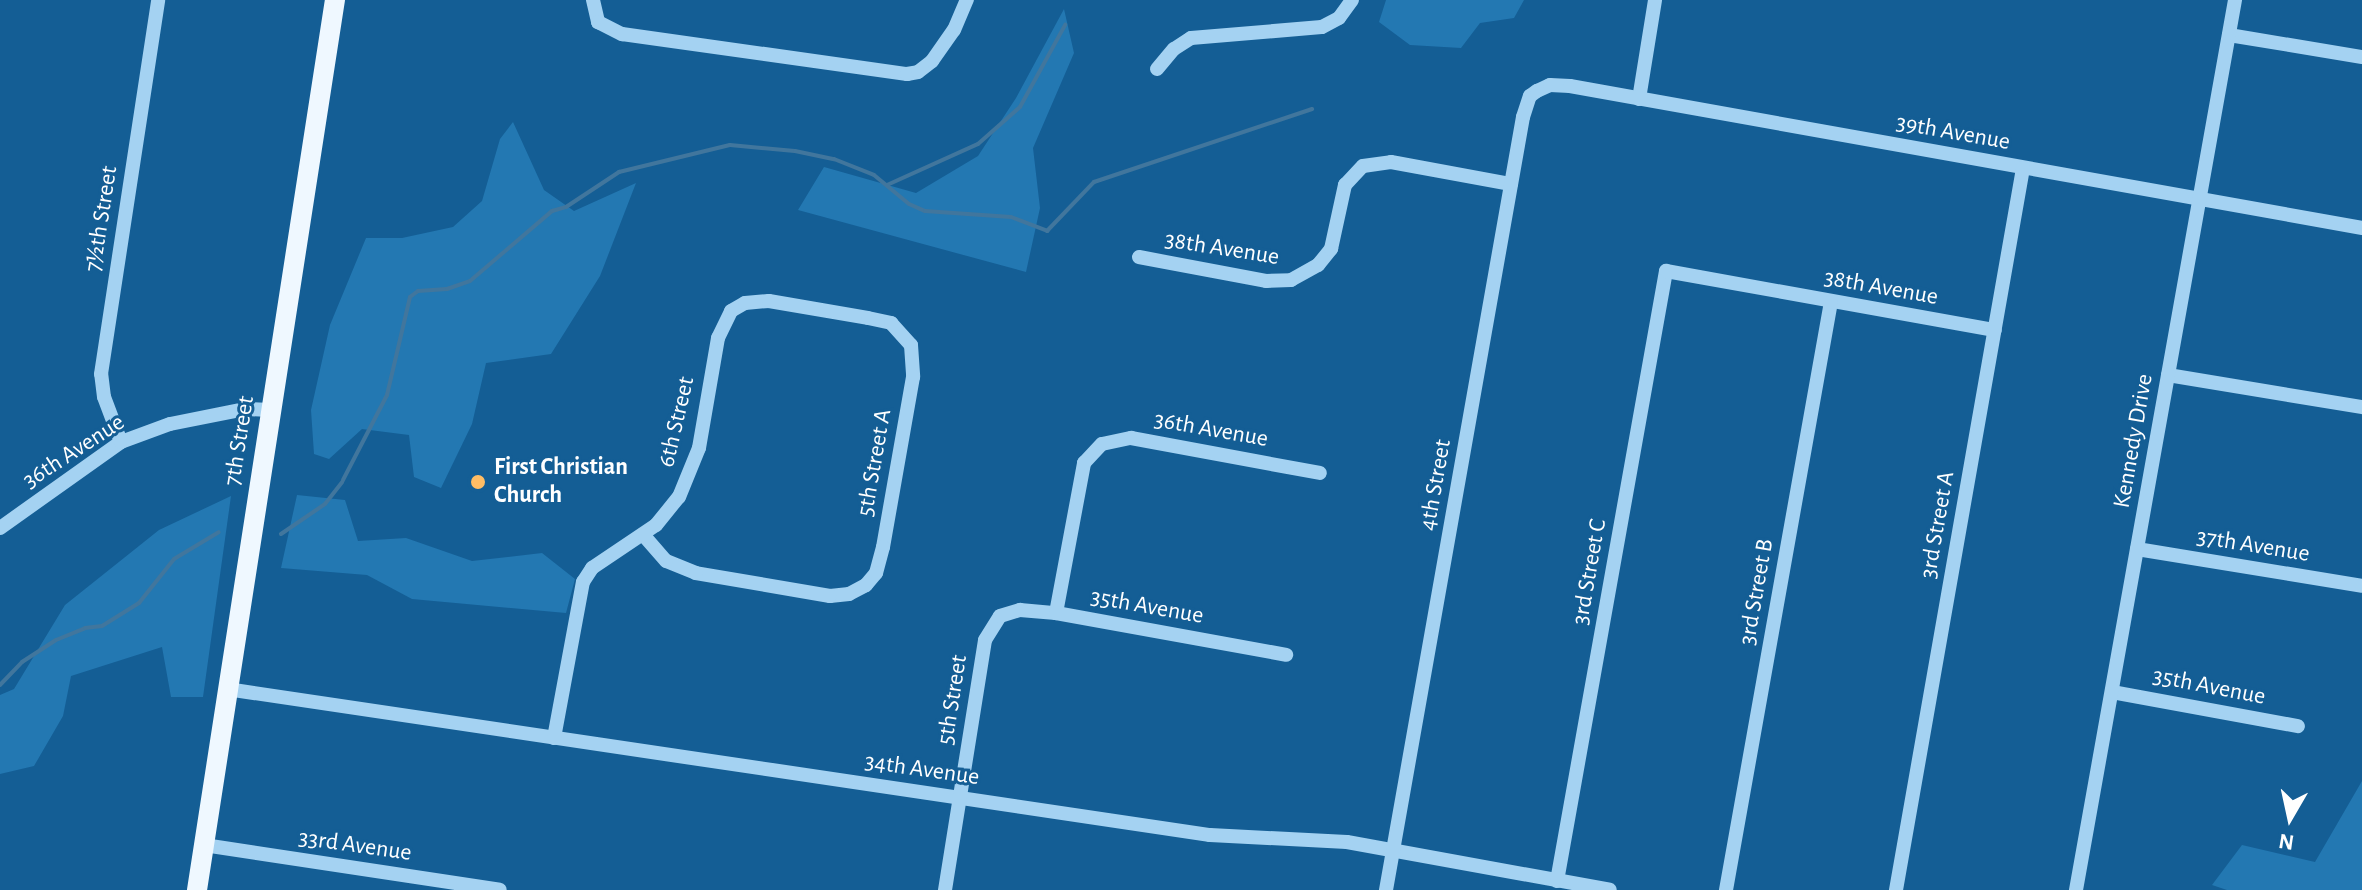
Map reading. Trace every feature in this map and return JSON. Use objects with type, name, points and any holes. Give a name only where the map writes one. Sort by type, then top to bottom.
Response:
[{"type":"main road","name":"7th Street","points":[[197,890],[335,0]]},
{"type":"street","name":"7½th Street","points":[[121,442],[104,397],[101,374],[158,0]]},
{"type":"street","points":[[593,0],[598,22],[622,34],[894,74],[918,72],[945,44],[967,0]]},
{"type":"street","points":[[1157,69],[1174,49],[1191,38],[1322,27],[1339,18],[1352,0]]},
{"type":"street","points":[[1639,99],[1655,0]]},
{"type":"street","name":"Kennedy Drive","points":[[2076,890],[2235,0]]},
{"type":"street","points":[[2229,35],[2362,57]]},
{"type":"street","name":"39th Avenue","points":[[1537,91],[1559,85],[2362,228]]},
{"type":"street","name":"4th Street","points":[[1386,890],[1511,184],[1527,104],[1537,91]]},
{"type":"street","name":"38th Avenue","points":[[1139,257],[1266,281],[1291,280],[1318,265],[1331,249],[1345,185],[1363,166],[1391,162],[1511,184]]},
{"type":"street","name":"3rd Street A","points":[[1896,890],[2023,168]]},
{"type":"street","name":"38th Avenue","points":[[1666,271],[1995,330]]},
{"type":"street","name":"3rd Street C","points":[[1557,881],[1666,271]]},
{"type":"street","name":"6th Street","points":[[554,738],[583,582],[592,568],[643,535],[679,497],[694,464],[718,338],[731,311],[745,303],[769,301],[868,318],[891,323],[911,345]]},
{"type":"street","name":"3rd Street B","points":[[1726,890],[1831,302]]},
{"type":"street","name":"5th Street A","points":[[643,535],[666,561],[683,570],[830,596],[849,594],[866,585],[876,573],[883,547],[913,377],[911,345]]},
{"type":"street","points":[[2168,375],[2362,407]]},
{"type":"street","name":"36th Avenue","points":[[0,528],[121,442],[170,424],[245,409],[271,410]]},
{"type":"street","name":"36th Avenue","points":[[1056,613],[1084,463],[1094,448],[1120,437],[1131,438],[1320,473]]},
{"type":"street","name":"37th Avenue","points":[[2137,549],[2362,586]]},
{"type":"street","name":"35th Avenue","points":[[1000,616],[1020,610],[1056,613],[1286,655]]},
{"type":"street","name":"5th Street","points":[[945,890],[985,640],[1000,616]]},
{"type":"street","name":"34th Avenue","points":[[227,689],[1210,835],[1314,839],[1393,850],[1610,890]]},
{"type":"street","name":"35th Avenue","points":[[2112,692],[2298,726]]},
{"type":"street","name":"33rd Avenue","points":[[204,845],[500,890]]},
{"type":"shaded area","points":[[1386,0],[1524,0],[1514,18],[1480,23],[1461,48],[1410,45],[1379,22]]},
{"type":"shaded area","points":[[1064,9],[1074,53],[1033,148],[1040,208],[1026,272],[798,210],[824,167],[916,193],[978,156],[1016,98]]},
{"type":"shaded area","points":[[513,122],[544,190],[574,211],[636,183],[600,276],[551,354],[486,363],[472,424],[441,488],[414,477],[409,435],[362,429],[329,459],[314,454],[311,410],[330,325],[366,238],[402,238],[453,227],[482,201],[500,139]]},
{"type":"shaded area","points":[[297,495],[345,500],[358,541],[406,538],[472,561],[542,553],[575,579],[566,613],[412,599],[367,575],[281,568]]},
{"type":"shaded area","points":[[231,496],[203,697],[171,697],[162,647],[71,676],[63,716],[34,766],[0,774],[0,695],[14,689],[65,605],[159,530]]},
{"type":"shaded area","points":[[2362,781],[2362,890],[2227,890],[2212,885],[2242,845],[2315,862]]},
{"type":"waterway","points":[[887,185],[978,144],[1020,107],[1065,25]]},
{"type":"waterway","points":[[343,480],[387,395],[410,297],[418,291],[447,289],[470,281],[552,211],[566,207],[619,172],[730,145],[795,151],[834,159],[874,175],[909,204],[925,211],[1011,217],[1047,231],[1094,182],[1312,109]]},
{"type":"waterway","points":[[281,534],[325,504],[342,482]]},
{"type":"waterway","points":[[0,685],[22,662],[56,640],[85,628],[102,626],[139,603],[174,559],[219,532]]},
{"type":"place","name":"First Christian Church","points":[[478,482]]}]
